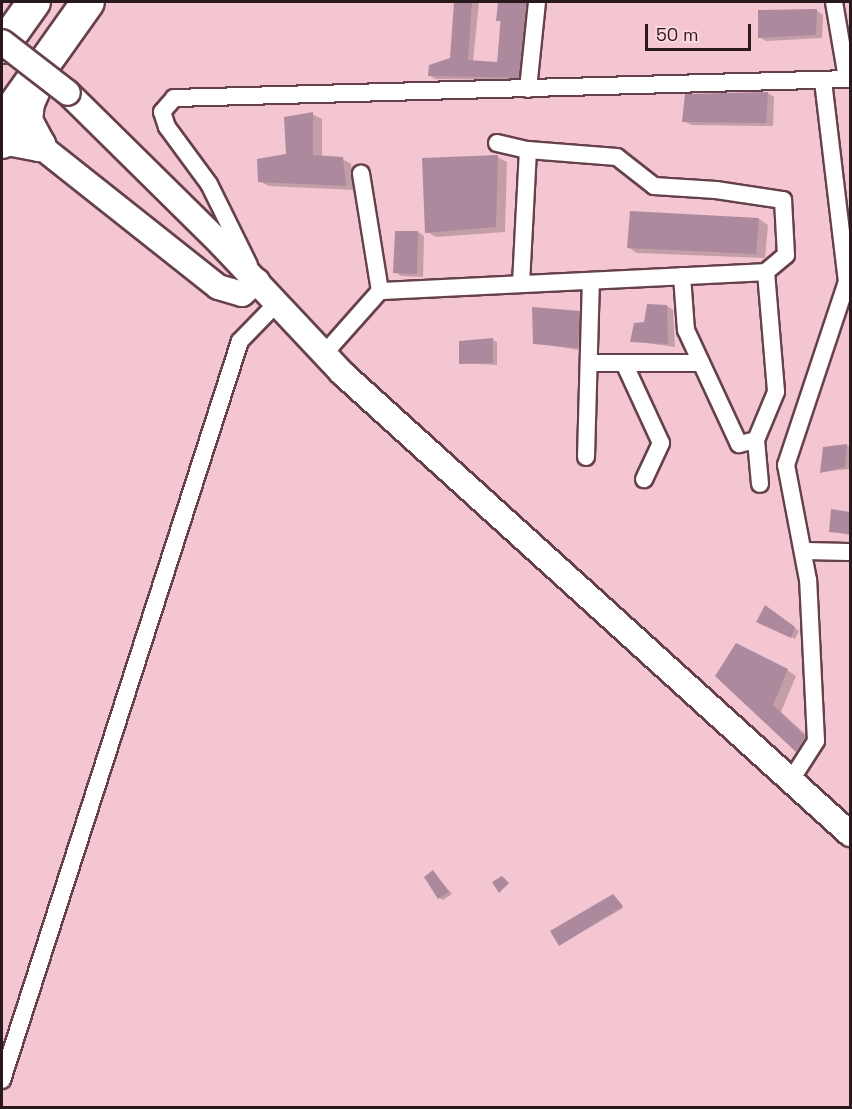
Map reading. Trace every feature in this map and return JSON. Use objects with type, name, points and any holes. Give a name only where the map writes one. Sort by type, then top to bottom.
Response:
[{"type":"highway","points":[[2,33],[34,2]]},
{"type":"highway","points":[[2,47],[34,2]]},
{"type":"highway","points":[[2,123],[88,2]]},
{"type":"highway","points":[[39,145],[29,131],[28,103],[52,52]]},
{"type":"highway","points":[[2,142],[8,139],[39,145]]},
{"type":"main road","points":[[2,42],[68,93],[257,281],[324,354],[850,834]]},
{"type":"main road","points":[[39,145],[218,287],[242,294],[257,281]]},
{"type":"street","points":[[528,89],[537,2]]},
{"type":"street","points":[[257,281],[208,184],[167,127],[162,112],[174,98],[849,78],[834,2]]},
{"type":"street","points":[[791,780],[816,741],[804,550],[786,465],[847,282],[823,80]]},
{"type":"street","points":[[324,354],[380,291],[766,272],[786,255],[783,200],[654,186],[617,157],[528,150],[496,143]]},
{"type":"street","points":[[520,284],[528,150]]},
{"type":"street","points":[[361,174],[380,291]]},
{"type":"street","points":[[760,484],[756,440],[776,392],[766,272]]},
{"type":"street","points":[[682,276],[686,330],[739,444],[756,440]]},
{"type":"street","points":[[586,457],[591,363],[591,281]]},
{"type":"street","points":[[2,1080],[240,341],[277,303]]},
{"type":"street","points":[[591,363],[701,363]]},
{"type":"street","points":[[624,363],[661,443],[644,479]]},
{"type":"street","points":[[804,550],[850,552]]},
{"type":"building","points":[[454,2],[472,2],[468,60],[497,62],[501,21],[496,21],[498,2],[526,2],[519,78],[428,76],[429,65],[450,58]]},
{"type":"building","points":[[817,9],[816,35],[758,38],[758,10]]},
{"type":"building","points":[[768,92],[766,123],[682,122],[685,94]]},
{"type":"building","points":[[313,112],[313,155],[343,157],[346,186],[258,182],[257,159],[286,154],[284,117]]},
{"type":"building","points":[[498,155],[496,227],[425,233],[422,158]]},
{"type":"building","points":[[630,211],[759,218],[756,254],[627,248]]},
{"type":"building","points":[[395,231],[418,231],[417,274],[393,273]]},
{"type":"building","points":[[647,304],[667,305],[668,344],[630,342],[634,323],[644,322]]},
{"type":"building","points":[[532,307],[580,311],[578,348],[533,344]]},
{"type":"building","points":[[493,338],[493,363],[459,364],[459,341]]},
{"type":"building","points":[[847,444],[845,467],[820,473],[823,447]]},
{"type":"building","points":[[831,509],[850,512],[850,534],[829,532]]},
{"type":"building","points":[[765,605],[795,627],[791,638],[756,622]]},
{"type":"building","points":[[736,643],[788,669],[773,705],[805,736],[796,752],[715,676]]},
{"type":"building","points":[[433,870],[449,892],[438,899],[424,877]]},
{"type":"building","points":[[502,876],[509,883],[499,893],[492,882]]},
{"type":"building","points":[[613,894],[623,906],[559,946],[550,931]]}]
